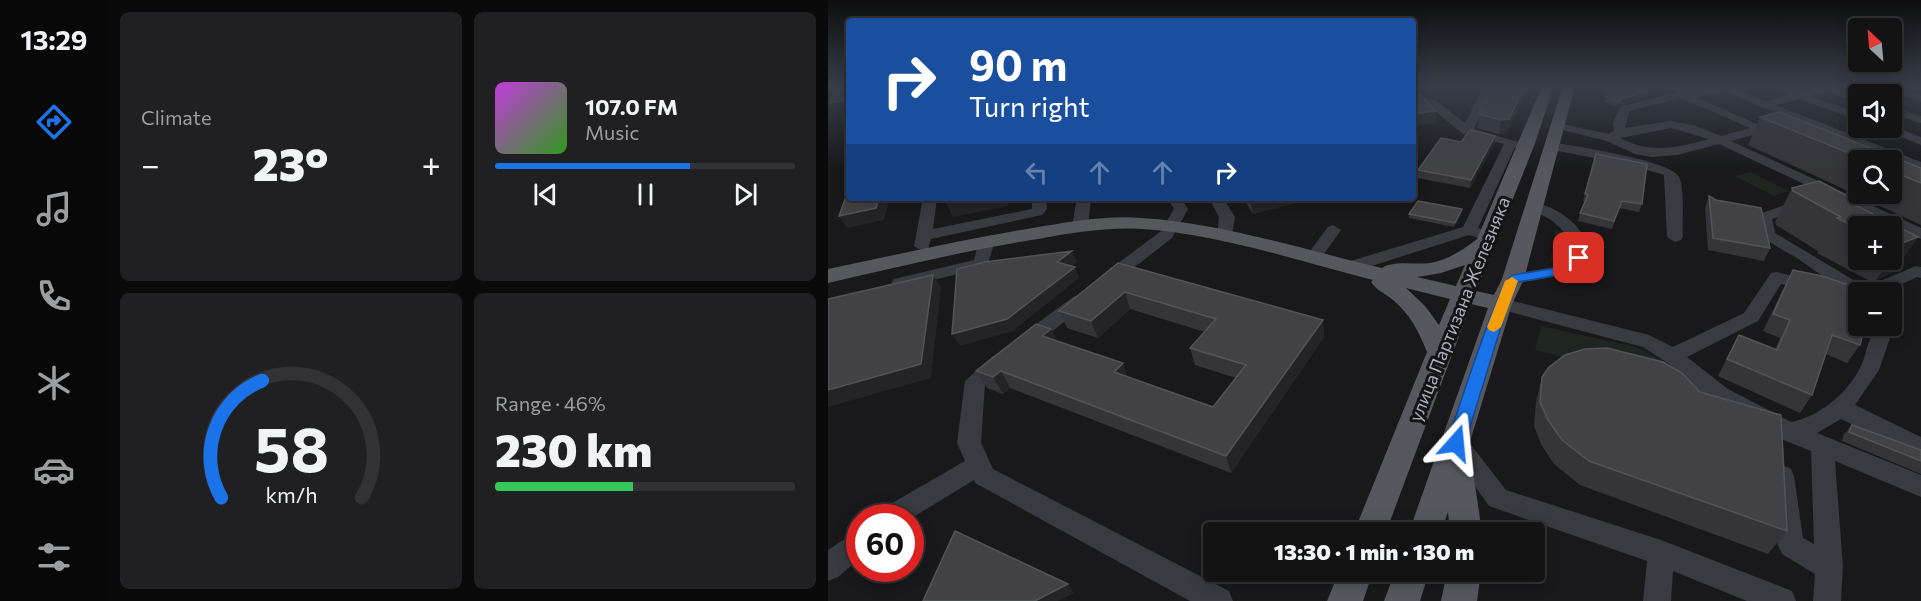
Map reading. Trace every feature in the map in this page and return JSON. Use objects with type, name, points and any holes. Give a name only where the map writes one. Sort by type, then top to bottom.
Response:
[{"type":"main road","name":"улица Партизана Железняка","points":[[1374,522],[1463,295],[1481,235],[1499,210],[1518,144],[1533,114]]},
{"type":"main road","name":"улица Партизана Железняка","points":[[1428,522],[1501,304],[1513,279],[1561,114]]},
{"type":"main road","points":[[828,276],[922,246],[987,241],[1080,226],[1139,223],[1172,226],[1225,237],[1439,291],[1501,304]]},
{"type":"main road","points":[[1356,269],[1415,271],[1453,265],[1470,256],[1481,235]]},
{"type":"main road","points":[[1356,269],[1396,290],[1416,308],[1432,331],[1439,352]]},
{"type":"main road","points":[[1456,443],[1465,522]]},
{"type":"main road","points":[[1345,601],[1352,582]]},
{"type":"main road","points":[[1402,601],[1409,582]]},
{"type":"main road","points":[[1459,601],[1462,582]]},
{"type":"lane","points":[[1356,269],[1481,235],[1482,206],[1518,144],[1467,131],[1446,114]]},
{"type":"lane","points":[[1467,131],[1475,114]]},
{"type":"lane","points":[[1616,136],[1622,114]]},
{"type":"lane","points":[[1733,114],[1780,137]]},
{"type":"lane","points":[[1790,114],[1921,167]]},
{"type":"lane","points":[[1557,127],[1616,136],[1669,122],[1688,125],[1921,234]]},
{"type":"lane","points":[[1616,136],[1639,152],[1666,155],[1761,129]]},
{"type":"lane","points":[[1902,134],[1921,141]]},
{"type":"lane","points":[[1551,146],[1628,160],[1670,172],[1673,178],[1675,237]]},
{"type":"lane","points":[[1746,212],[1767,215],[1833,193]]},
{"type":"lane","points":[[930,201],[922,246],[1031,214],[1040,209],[1039,201]]},
{"type":"lane","points":[[1080,226],[1084,201]]},
{"type":"lane","points":[[1176,201],[1181,209],[1166,235],[975,381],[969,443],[984,476],[1219,601]]},
{"type":"lane","points":[[1218,201],[1227,218],[1225,237]]},
{"type":"lane","points":[[1798,205],[1818,215]]},
{"type":"lane","points":[[1482,206],[1499,210]]},
{"type":"lane","points":[[1513,279],[1565,270],[1580,252],[1576,230],[1551,213],[1533,206]]},
{"type":"lane","points":[[1767,215],[1764,216],[1768,235],[1853,288],[1875,290],[1919,272]]},
{"type":"lane","points":[[1313,258],[1333,230]]},
{"type":"lane","points":[[882,287],[981,263],[987,241]]},
{"type":"lane","points":[[1902,262],[1919,272]]},
{"type":"lane","points":[[1676,359],[1681,350],[1750,317],[1777,277],[1810,286]]},
{"type":"lane","points":[[1501,304],[1649,342],[1676,359],[1720,395],[1789,432],[1921,486]]},
{"type":"lane","points":[[1829,567],[1791,545],[1777,434],[1807,430],[1839,408],[1869,369],[1880,338]]},
{"type":"lane","points":[[1839,408],[1921,448]]},
{"type":"lane","points":[[1456,443],[1498,498],[1661,553],[1782,601]]},
{"type":"lane","points":[[1822,447],[1829,567],[1827,601]]},
{"type":"lane","points":[[913,504],[980,464]]},
{"type":"lane","points":[[828,567],[846,552]]},
{"type":"lane","points":[[1657,601],[1661,553]]},
{"type":"shaded area","points":[[1750,172],[1788,191],[1774,196],[1735,176]]},
{"type":"shaded area","points":[[1556,229],[1569,237],[1566,257],[1550,261]]},
{"type":"shaded area","points":[[1541,326],[1636,347],[1666,362],[1662,382],[1535,350]]},
{"type":"building","points":[[1479,114],[1511,114],[1509,119],[1501,120]]},
{"type":"building","points":[[1784,114],[1875,150],[1848,150],[1848,153],[1760,117]]},
{"type":"building","points":[[1470,130],[1495,136],[1471,180],[1418,170],[1441,138],[1461,142]]},
{"type":"building","points":[[1596,154],[1647,164],[1642,204],[1622,201],[1614,221],[1580,213],[1588,195],[1585,194]]},
{"type":"building","points":[[1902,161],[1921,168],[1921,183],[1902,175]]},
{"type":"building","points":[[1819,181],[1848,196],[1848,204],[1853,204],[1877,216],[1848,216],[1848,223],[1837,218],[1841,217],[1793,191],[1792,188]]},
{"type":"building","points":[[1709,196],[1716,200],[1761,208],[1770,248],[1713,238]]},
{"type":"building","points":[[846,197],[846,201],[878,201],[876,208],[839,216]]},
{"type":"building","points":[[1418,201],[1462,209],[1455,223],[1409,214]]},
{"type":"building","points":[[1902,229],[1918,237],[1902,243]]},
{"type":"building","points":[[1072,251],[1057,262],[1075,267],[1007,319],[952,334],[957,269],[985,262]]},
{"type":"building","points":[[1118,263],[1323,320],[1226,456],[1001,371],[993,377],[976,371],[1036,324],[1051,329],[1042,336],[1123,363],[1114,372],[1213,407],[1246,365],[1190,348],[1216,319],[1125,292],[1091,321],[1059,311]]},
{"type":"building","points":[[1793,270],[1848,285],[1848,336],[1862,336],[1860,345],[1832,335],[1812,395],[1727,359],[1739,335],[1777,350],[1790,320],[1773,314]]},
{"type":"building","points":[[933,275],[921,364],[828,390],[828,299]]},
{"type":"building","points":[[1607,348],[1663,362],[1682,373],[1700,392],[1781,415],[1787,531],[1589,461],[1562,440],[1548,420],[1540,402],[1542,377],[1549,367],[1565,355],[1585,349]]},
{"type":"building","points":[[1852,425],[1921,450],[1921,461],[1849,432]]},
{"type":"building","points":[[955,531],[1068,584],[1035,601],[923,601]]},
{"type":"slow traffic","points":[[1494,327],[1501,304],[1512,281]]},
{"type":"route","points":[[1456,443],[1501,304],[1513,279],[1565,270],[1579,258]]}]
